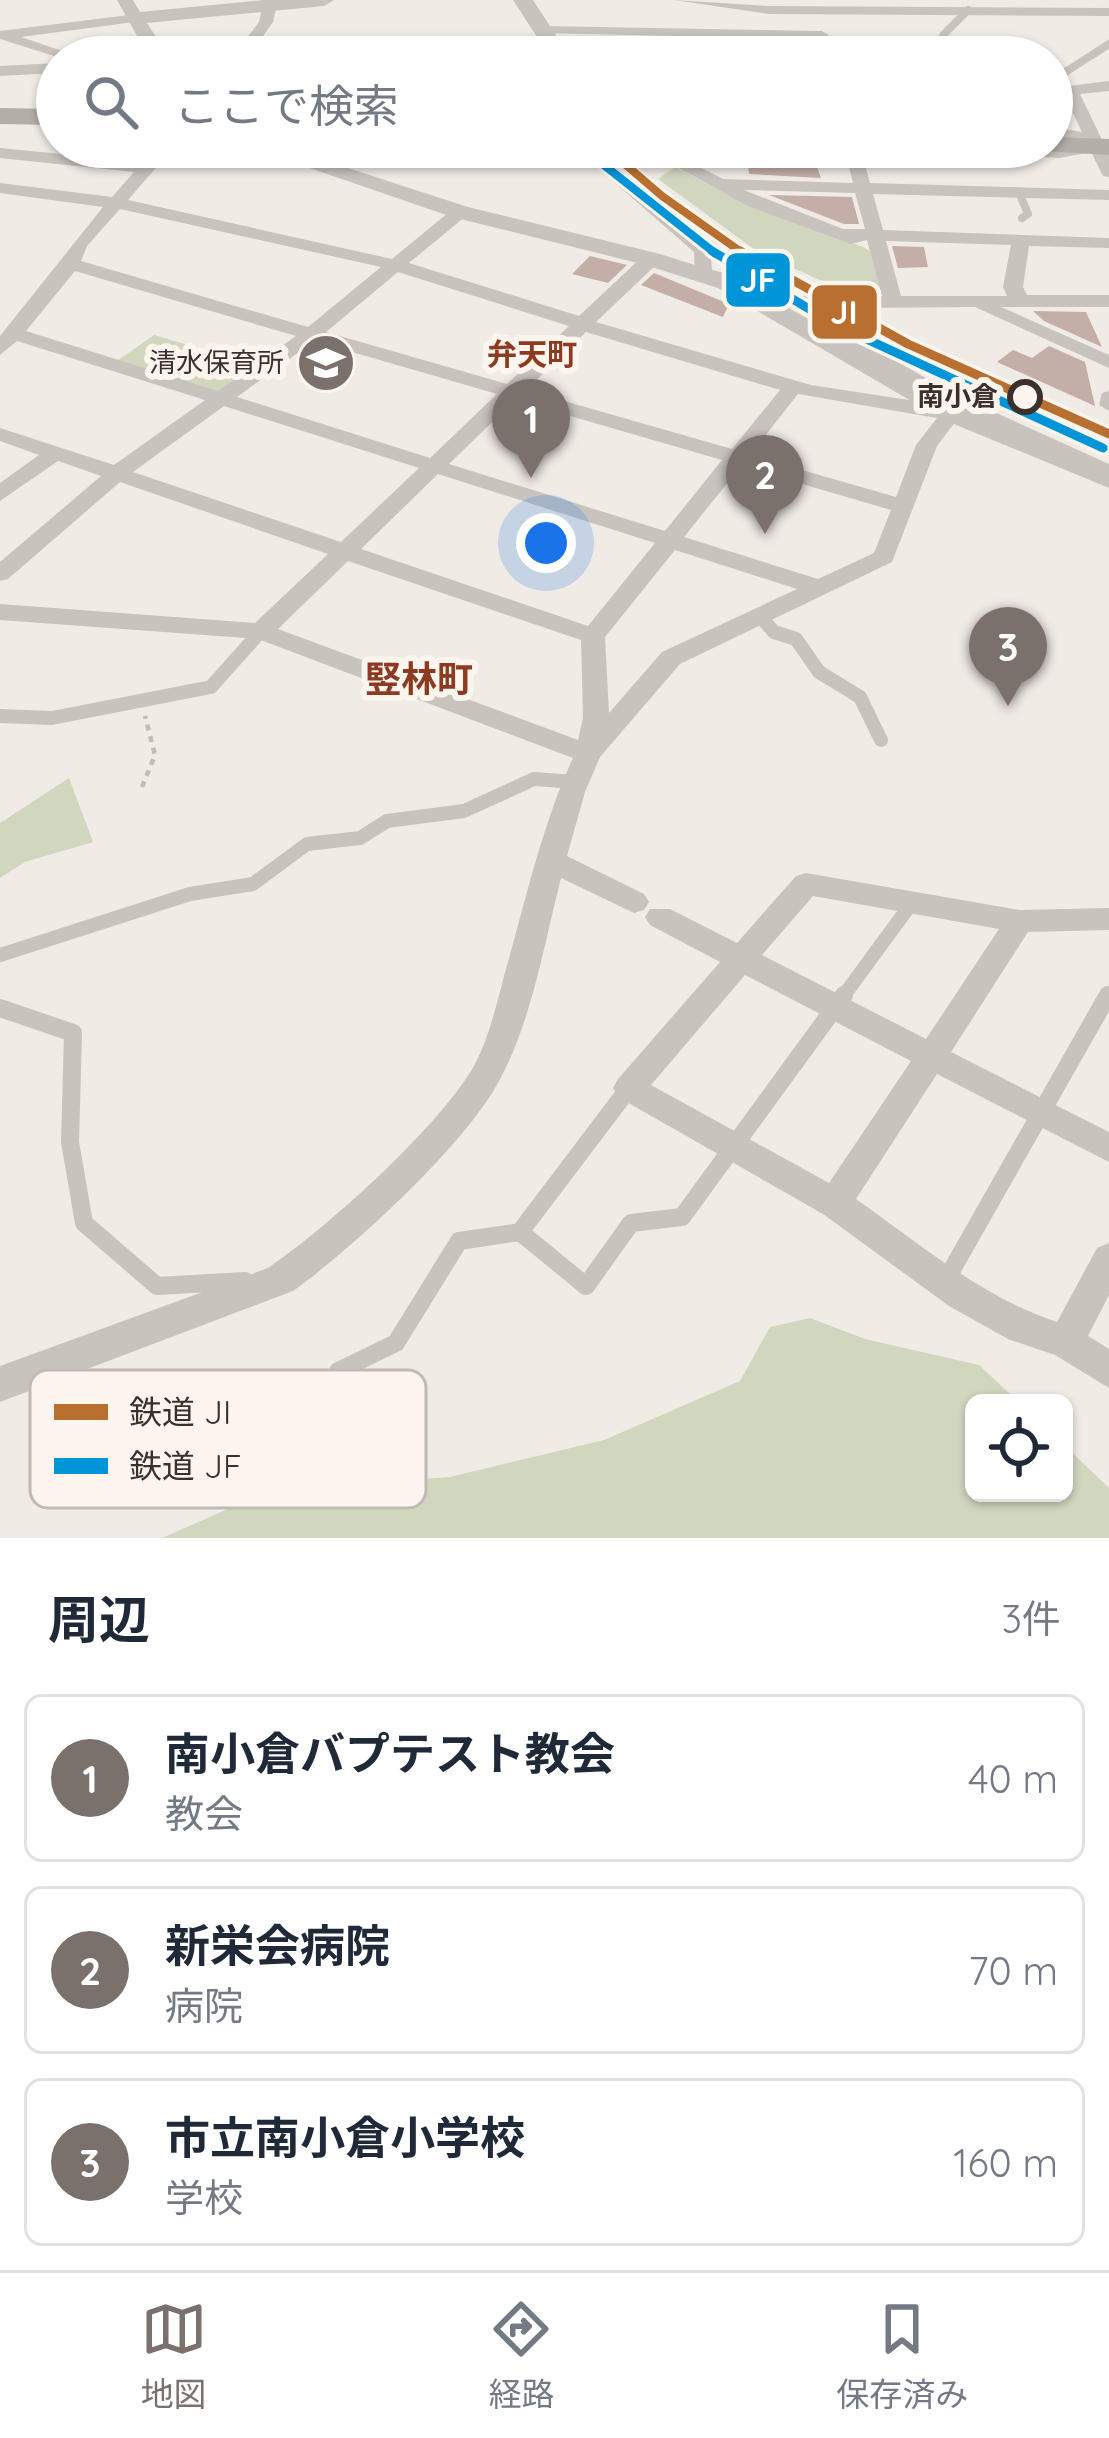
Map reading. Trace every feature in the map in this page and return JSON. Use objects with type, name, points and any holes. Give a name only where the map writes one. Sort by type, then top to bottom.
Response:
[{"type":"highway","points":[[0,120],[36,121]]},
{"type":"street","points":[[123,0],[148,36]]},
{"type":"street","points":[[36,46],[0,35],[324,0]]},
{"type":"street","points":[[524,0],[546,36]]},
{"type":"street","points":[[681,0],[1109,11]]},
{"type":"street","points":[[256,36],[269,8]]},
{"type":"street","points":[[542,30],[697,36]]},
{"type":"street","points":[[0,71],[36,69]]},
{"type":"street","points":[[1073,89],[1109,86]]},
{"type":"street","points":[[1073,108],[1101,143],[1109,172]]},
{"type":"street","points":[[0,153],[36,157]]},
{"type":"street","points":[[147,168],[78,245],[71,264],[7,341],[222,398],[817,587]]},
{"type":"street","points":[[333,168],[460,212],[651,259],[727,283],[952,413],[1109,476]]},
{"type":"street","points":[[607,168],[703,250],[702,274]]},
{"type":"street","points":[[687,168],[839,234],[876,242],[1020,232],[1109,242]]},
{"type":"street","points":[[857,168],[893,303]]},
{"type":"street","points":[[716,184],[1109,195]]},
{"type":"street","points":[[0,188],[116,203],[393,265],[793,387],[892,409],[952,413]]},
{"type":"street","points":[[0,574],[116,474],[314,332],[460,212]]},
{"type":"street","points":[[1020,232],[1013,287],[1020,302]]},
{"type":"street","points":[[261,631],[651,259]]},
{"type":"street","points":[[71,264],[903,506]]},
{"type":"street","points":[[702,274],[740,281],[787,303],[1109,301]]},
{"type":"street","points":[[976,302],[1109,364],[1105,366],[1109,376]]},
{"type":"street","points":[[893,303],[827,309],[819,318],[835,334],[945,397],[1109,476]]},
{"type":"street","points":[[38,1370],[280,1280],[319,1252],[441,1133],[486,1076],[596,718],[593,635],[793,387]]},
{"type":"street","points":[[587,754],[671,658],[884,556],[927,445],[952,413]]},
{"type":"street","points":[[0,434],[593,635]]},
{"type":"street","points":[[0,494],[56,453]]},
{"type":"street","points":[[0,613],[261,631],[587,754]]},
{"type":"street","points":[[554,861],[1109,1148]]},
{"type":"street","points":[[1109,919],[1020,921],[806,884],[629,1088],[836,1203],[1021,1327],[1066,1342],[1109,1370]]},
{"type":"street","points":[[836,1203],[1020,921]]},
{"type":"street","points":[[1066,1342],[1109,1259]]},
{"type":"street","points":[[0,1384],[30,1373]]},
{"type":"lane","points":[[943,36],[975,5]]},
{"type":"lane","points":[[1073,68],[1109,44]]},
{"type":"lane","points":[[1019,192],[1028,214],[1020,232]]},
{"type":"lane","points":[[760,616],[774,632],[796,639],[819,673],[860,697],[881,740]]},
{"type":"lane","points":[[0,716],[52,718],[211,687],[261,631]]},
{"type":"lane","points":[[0,955],[190,894],[253,884],[307,844],[360,838],[387,821],[464,811],[534,779],[576,782]]},
{"type":"lane","points":[[520,1232],[586,1286],[631,1223],[682,1217],[911,904]]},
{"type":"lane","points":[[946,1280],[1109,993]]},
{"type":"lane","points":[[0,1009],[73,1033],[70,1142],[84,1223],[157,1286],[280,1280]]},
{"type":"lane","points":[[342,1370],[396,1343],[459,1241],[520,1232],[629,1088]]},
{"type":"path","points":[[140,699],[155,755],[142,787]]},
{"type":"green space","points":[[677,168],[744,203],[863,247],[870,251],[880,286],[868,295],[855,296],[758,252],[658,179]]},
{"type":"green space","points":[[154,335],[259,366],[217,392],[117,361]]},
{"type":"green space","points":[[69,778],[93,842],[25,862],[0,878],[0,823]]},
{"type":"green space","points":[[810,1318],[865,1339],[979,1365],[1010,1394],[965,1394],[965,1502],[1073,1502],[1073,1454],[1109,1488],[1109,1538],[162,1538],[230,1508],[426,1508],[426,1479],[604,1440],[740,1381],[770,1327]]},
{"type":"building","points":[[748,168],[817,168],[821,178],[749,174]]},
{"type":"building","points":[[769,195],[852,197],[859,224],[844,224]]},
{"type":"building","points":[[892,246],[924,247],[928,267],[898,268]]},
{"type":"building","points":[[590,256],[627,265],[608,283],[572,274]]},
{"type":"building","points":[[654,273],[729,304],[723,317],[641,285]]},
{"type":"building","points":[[1033,311],[1086,312],[1102,347],[1044,321]]},
{"type":"building","points":[[1049,346],[1085,362],[1095,406],[997,362],[1013,350],[1032,358]]},
{"type":"rail line","name":"JF","points":[[607,168],[713,251],[836,325],[1103,448]]},
{"type":"rail line","name":"JI","points":[[629,168],[721,239],[782,278],[908,344],[1109,434]]},
{"type":"place","name":"清水保育所","points":[[326,363]]},
{"type":"place","name":"南小倉","points":[[1025,397]]},
{"type":"place","name":"南小倉バプテスト教会","points":[[531,478]]},
{"type":"place","name":"新栄会病院","points":[[765,534]]},
{"type":"place","name":"市立南小倉小学校","points":[[1008,706]]},
{"type":"district","name":"弁天町","points":[[532,355]]},
{"type":"district","name":"竪林町","points":[[419,679]]}]
